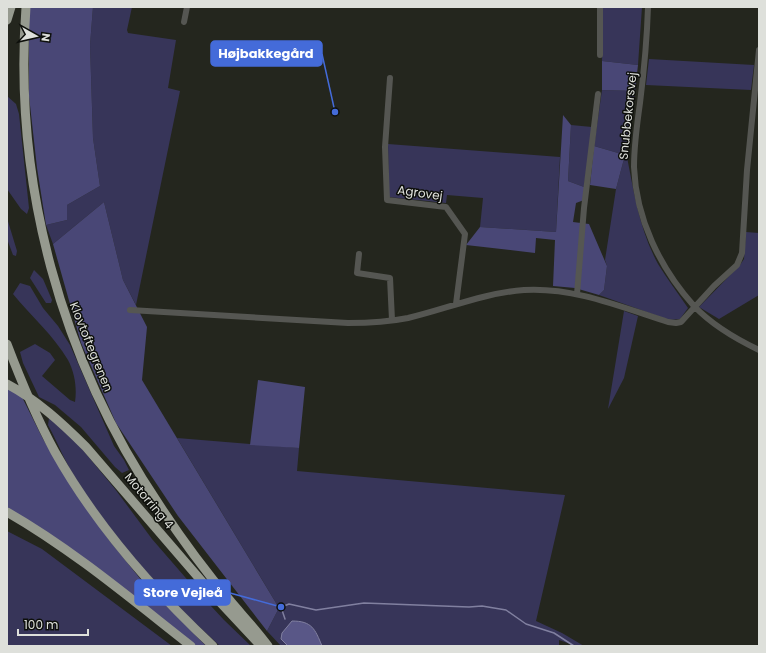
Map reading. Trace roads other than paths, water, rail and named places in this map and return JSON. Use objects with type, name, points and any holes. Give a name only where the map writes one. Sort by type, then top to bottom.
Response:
[{"type":"highway","points":[[7,20],[11,7]]},
{"type":"highway","name":"Klovtoftegrenen","points":[[26,7],[24,93],[26,132],[32,180],[43,239],[51,269],[62,306],[79,353],[110,420],[129,455],[159,504],[201,564],[268,646]]},
{"type":"highway","points":[[7,344],[17,371],[41,423],[68,473],[115,541],[146,578],[213,646]]},
{"type":"highway","name":"Motorring 4","points":[[7,384],[40,406],[69,429],[261,646]]},
{"type":"highway","points":[[7,512],[37,529],[80,560],[191,646]]},
{"type":"street","points":[[184,22],[187,7]]},
{"type":"street","points":[[600,7],[600,55]]},
{"type":"street","name":"Snubbekorsvej","points":[[648,7],[645,61],[635,142],[634,167],[637,195],[644,220],[651,240],[663,263],[676,283],[695,307],[720,327],[743,342],[759,350]]},
{"type":"street","points":[[130,310],[348,323],[408,318],[501,293],[524,290],[551,290],[577,294],[668,322],[682,322],[714,286],[737,265],[742,254],[747,170],[759,50]]},
{"type":"street","name":"Agrovej","points":[[390,78],[385,147],[387,200],[446,207],[465,234],[456,304]]},
{"type":"street","points":[[577,294],[584,208],[598,94]]},
{"type":"street","points":[[359,254],[356,273],[390,278],[392,320]]},
{"type":"waterway","points":[[279,608],[289,604],[316,610],[364,603],[469,607],[482,606],[506,610],[526,624],[554,633],[574,646]]},
{"type":"waterway","points":[[281,607],[285,619]]},
{"type":"place","name":"Højbakkegård","points":[[335,112]]},
{"type":"place","name":"Store Vejleå","points":[[281,607]]}]
